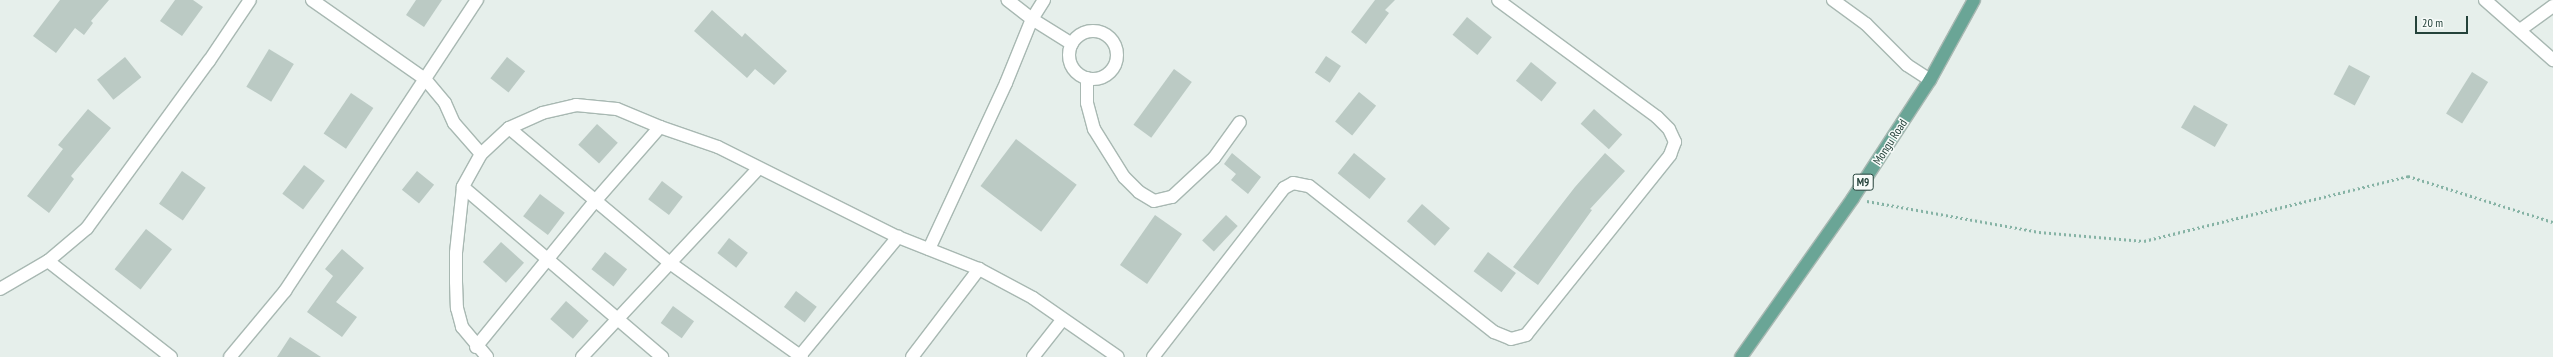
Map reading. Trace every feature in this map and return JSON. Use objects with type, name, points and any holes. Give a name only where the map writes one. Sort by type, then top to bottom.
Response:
[{"type":"main road","name":"Mongu Road","points":[[1741,357],[1853,198],[1930,80],[1974,0]]},
{"type":"street","points":[[0,289],[48,261],[87,228],[209,61],[250,0]]},
{"type":"street","points":[[312,0],[425,79],[444,103],[454,122],[481,154]]},
{"type":"street","points":[[230,357],[286,291],[477,0]]},
{"type":"street","points":[[1008,0],[1032,19],[1072,44]]},
{"type":"street","points":[[929,249],[1006,83],[1032,19],[1044,0]]},
{"type":"street","points":[[1153,357],[1284,188],[1293,183],[1309,186],[1494,332],[1511,339],[1526,335],[1670,156],[1675,142],[1669,129],[1657,117],[1498,0]]},
{"type":"street","points":[[1833,0],[1866,24],[1907,65],[1930,80]]},
{"type":"street","points":[[2485,0],[2553,60]]},
{"type":"street","points":[[2520,30],[2553,6]]},
{"type":"street","points":[[1096,30],[1113,40],[1118,49],[1118,59],[1107,75],[1098,79],[1087,78],[1078,74],[1071,65],[1069,54],[1072,44],[1078,36],[1086,31],[1096,30]]},
{"type":"street","points":[[1087,78],[1087,103],[1094,129],[1124,177],[1139,192],[1154,201],[1172,197],[1214,158],[1240,122]]},
{"type":"street","points":[[487,357],[476,347],[462,327],[456,308],[456,253],[463,187],[481,154],[509,128],[542,113],[576,104],[617,109],[660,127],[718,147],[758,169],[898,237],[979,269],[1033,298],[1118,357]]},
{"type":"street","points":[[476,347],[596,200],[660,127]]},
{"type":"street","points":[[509,128],[670,263],[801,356],[898,237]]},
{"type":"street","points":[[582,357],[758,169]]},
{"type":"street","points":[[463,187],[547,261],[662,357]]},
{"type":"street","points":[[48,261],[171,357]]},
{"type":"street","points":[[912,357],[979,269]]},
{"type":"street","points":[[1033,357],[1063,320]]},
{"type":"path","points":[[1853,198],[2039,232],[2144,241],[2408,176],[2553,222]]},
{"type":"building","points":[[60,0],[109,0],[91,21],[93,23],[84,35],[75,28],[56,53],[33,36]]},
{"type":"building","points":[[175,0],[193,0],[203,7],[182,36],[160,21]]},
{"type":"building","points":[[416,0],[442,0],[424,27],[406,15]]},
{"type":"building","points":[[1375,0],[1395,0],[1385,10],[1389,13],[1366,44],[1351,32]]},
{"type":"building","points":[[712,10],[742,37],[745,33],[787,71],[774,85],[755,69],[747,78],[694,31]]},
{"type":"building","points":[[1467,17],[1492,37],[1477,55],[1453,35]]},
{"type":"building","points":[[269,49],[294,64],[271,102],[246,87]]},
{"type":"building","points":[[1326,56],[1341,66],[1330,83],[1315,73]]},
{"type":"building","points":[[125,57],[141,77],[113,100],[97,80]]},
{"type":"building","points":[[507,57],[525,71],[509,92],[490,78]]},
{"type":"building","points":[[1531,62],[1557,83],[1542,101],[1516,81]]},
{"type":"building","points":[[2349,65],[2370,76],[2355,105],[2334,94]]},
{"type":"building","points":[[1174,69],[1192,82],[1151,138],[1133,125]]},
{"type":"building","points":[[2472,72],[2488,82],[2462,124],[2446,114]]},
{"type":"building","points":[[1359,92],[1376,106],[1352,135],[1335,122]]},
{"type":"building","points":[[351,93],[373,108],[346,149],[324,134]]},
{"type":"building","points":[[2194,105],[2228,124],[2215,147],[2181,128]]},
{"type":"building","points":[[88,109],[111,128],[71,176],[74,179],[49,213],[27,196],[63,149],[58,145]]},
{"type":"building","points":[[1594,109],[1622,134],[1609,149],[1581,124]]},
{"type":"building","points":[[597,124],[618,143],[599,164],[578,145]]},
{"type":"building","points":[[1016,139],[1077,185],[1041,232],[980,186]]},
{"type":"building","points":[[1232,153],[1261,177],[1248,194],[1231,180],[1236,174],[1224,164]]},
{"type":"building","points":[[1354,153],[1386,179],[1370,199],[1338,173]]},
{"type":"building","points":[[1605,153],[1625,171],[1590,209],[1592,210],[1538,285],[1513,267],[1575,187]]},
{"type":"building","points":[[304,165],[325,181],[303,209],[282,194]]},
{"type":"building","points":[[182,171],[206,188],[183,220],[159,204]]},
{"type":"building","points":[[417,171],[434,185],[419,203],[402,190]]},
{"type":"building","points":[[662,181],[683,197],[669,215],[648,199]]},
{"type":"building","points":[[540,194],[565,213],[548,235],[523,216]]},
{"type":"building","points":[[1422,204],[1450,228],[1435,246],[1407,221]]},
{"type":"building","points":[[1155,215],[1182,234],[1147,284],[1120,265]]},
{"type":"building","points":[[1226,215],[1238,226],[1214,252],[1202,241]]},
{"type":"building","points":[[146,229],[172,249],[141,290],[115,269]]},
{"type":"building","points":[[729,238],[748,253],[736,268],[717,253]]},
{"type":"building","points":[[501,242],[524,263],[506,283],[483,262]]},
{"type":"building","points":[[342,249],[364,268],[336,302],[357,317],[342,337],[307,312],[333,276],[325,269]]},
{"type":"building","points":[[605,252],[627,269],[614,287],[591,269]]},
{"type":"building","points":[[1488,252],[1516,273],[1502,292],[1474,271]]},
{"type":"building","points":[[796,291],[817,307],[805,323],[784,307]]},
{"type":"building","points":[[566,301],[589,321],[573,339],[550,319]]},
{"type":"building","points":[[673,306],[694,321],[682,338],[661,323]]},
{"type":"building","points":[[290,337],[321,357],[277,357]]}]
